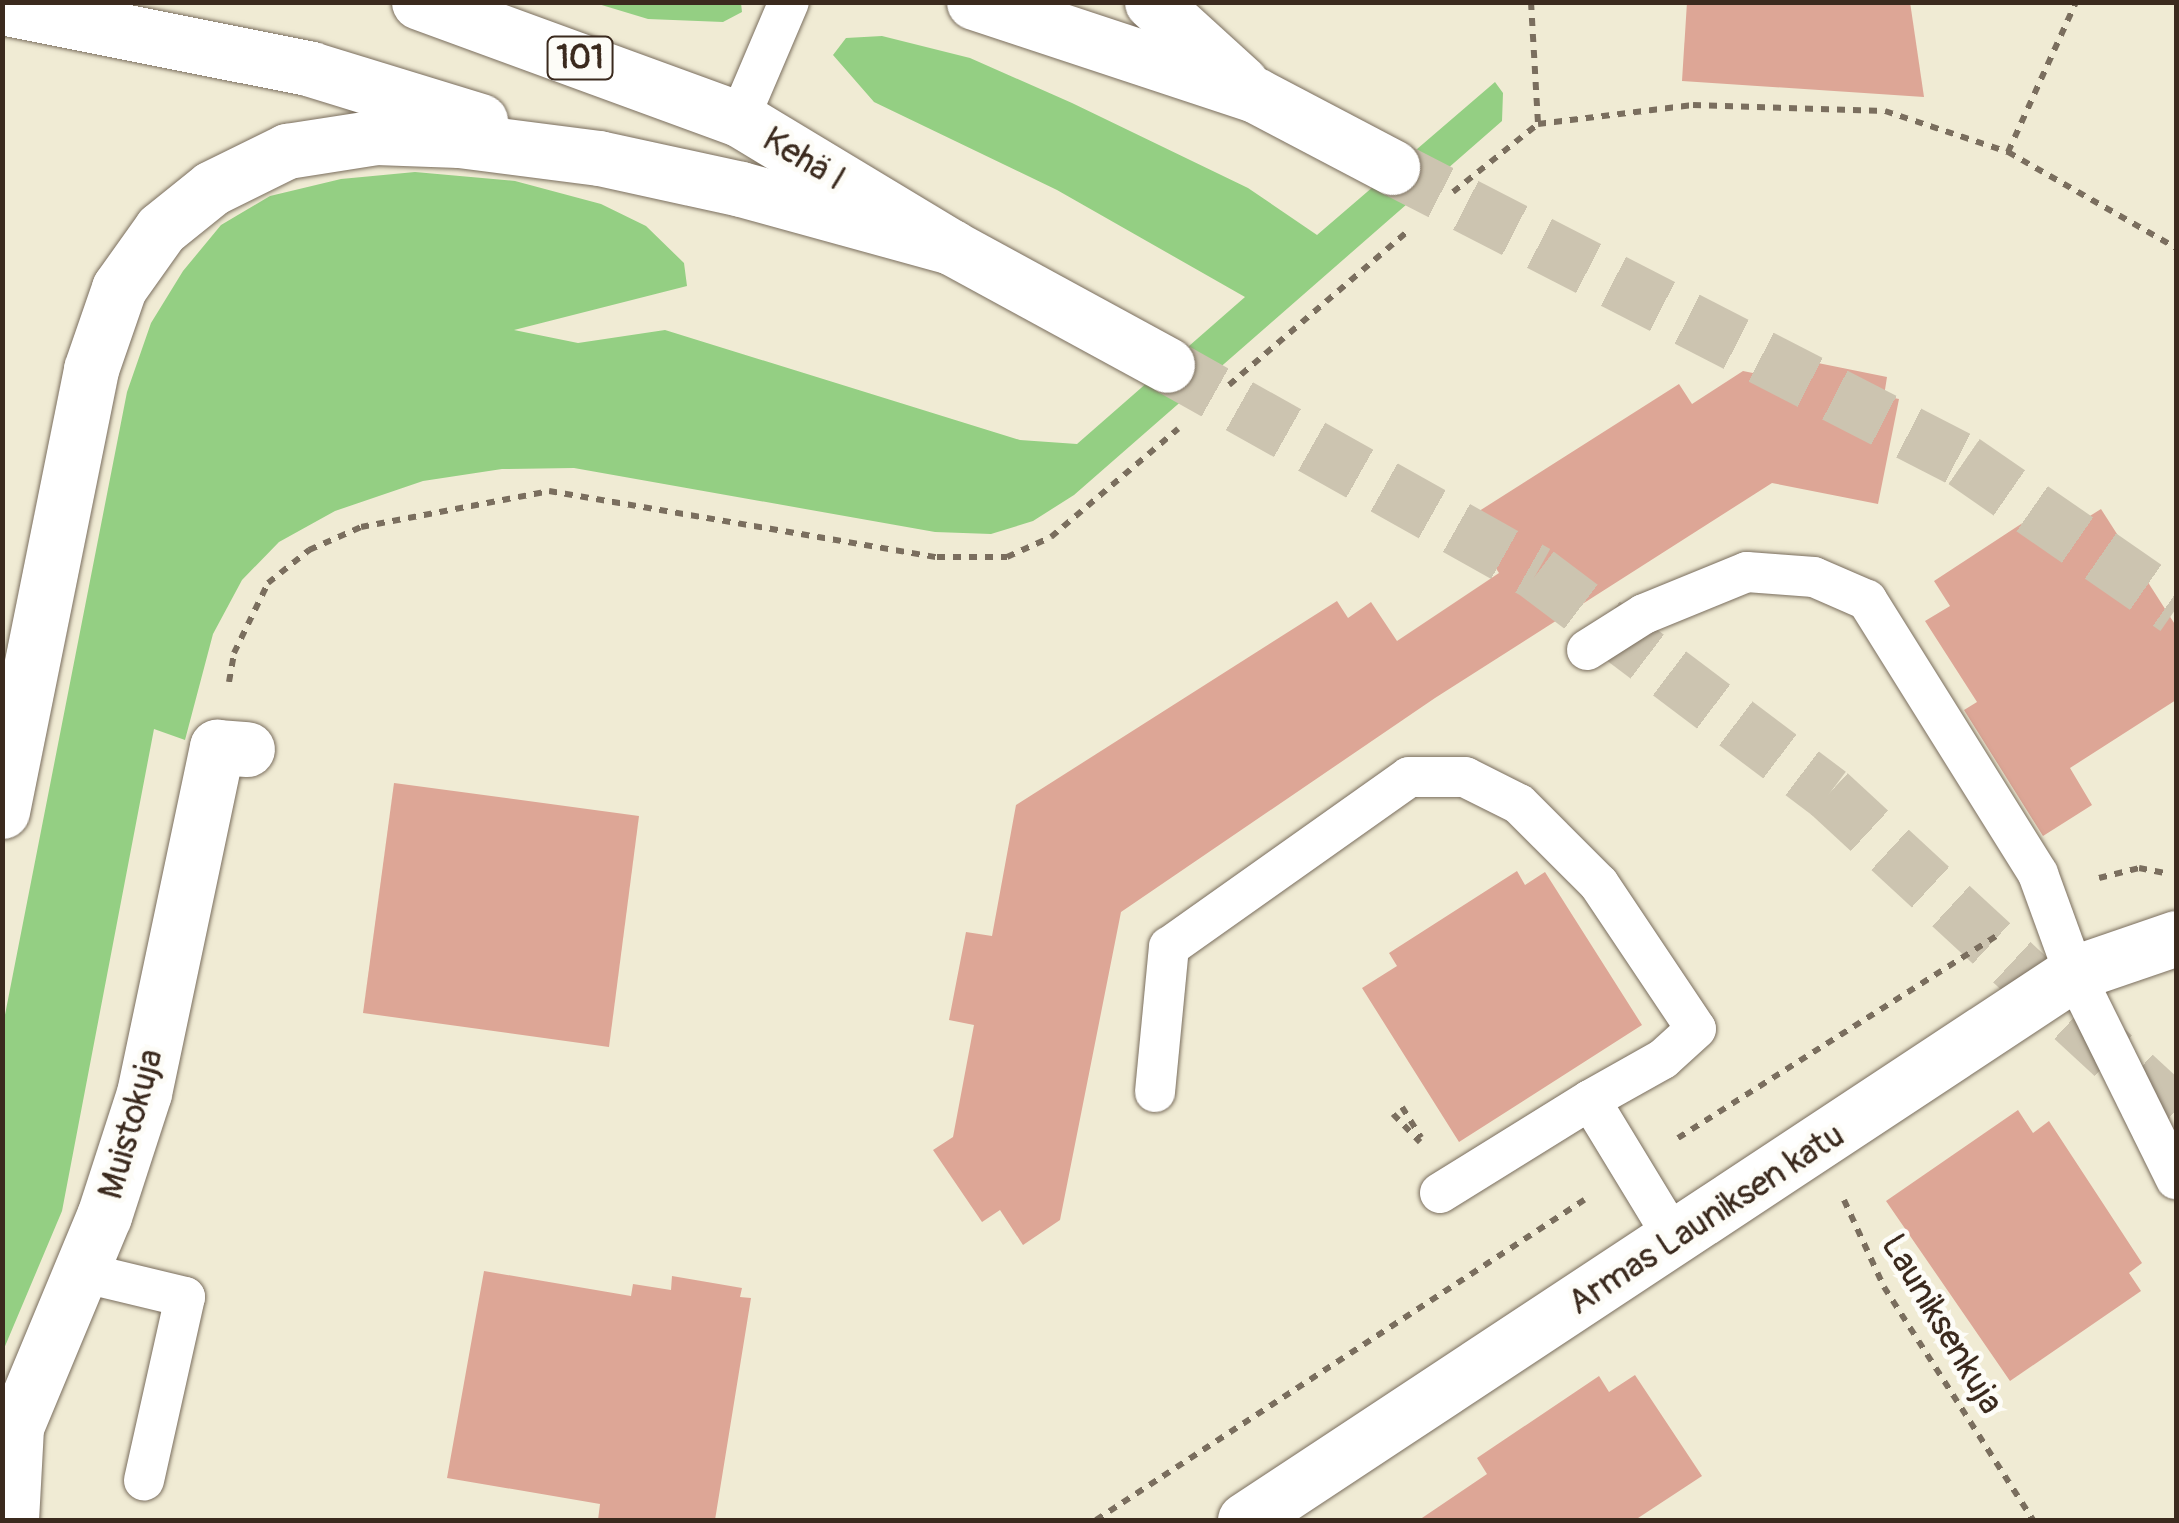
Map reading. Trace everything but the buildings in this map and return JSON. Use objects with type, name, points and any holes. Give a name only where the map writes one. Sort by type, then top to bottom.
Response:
[{"type":"main road","name":"Kehä I","points":[[419,2],[739,120],[951,248],[1167,364]]},
{"type":"main road","points":[[974,2],[1255,95],[1392,167]]},
{"type":"main road","points":[[1152,2],[1255,95]]},
{"type":"main road","points":[[2,7],[310,68],[599,158]]},
{"type":"main road","points":[[2,811],[91,370],[119,288],[161,229],[212,188],[288,150],[376,136],[459,140],[599,158],[742,189],[951,248]]},
{"type":"main road","name":"Muistokuja","points":[[11,1520],[16,1427],[80,1272],[144,1093],[216,747],[247,749]]},
{"type":"main road","name":"Armas Launiksen katu","points":[[1245,1520],[1815,1148],[2074,973],[2176,938]]},
{"type":"lane","points":[[739,120],[789,2]]},
{"type":"lane","points":[[1587,650],[1644,614],[1747,572],[1814,578],[1867,600],[2038,874],[2074,973],[2176,1179]]},
{"type":"lane","points":[[1155,1092],[1169,947],[1409,777],[1465,777],[1519,804],[1599,884],[1696,1029],[1663,1059],[1440,1192]]},
{"type":"lane","points":[[1590,1100],[1675,1240]]},
{"type":"lane","points":[[80,1272],[185,1297],[144,1480]]},
{"type":"path","points":[[1531,2],[1538,124]]},
{"type":"path","points":[[2008,152],[2076,2]]},
{"type":"path","points":[[2098,878],[2139,868],[2176,875]]},
{"type":"path","points":[[1393,1114],[1430,1153],[1402,1107]]},
{"type":"path","name":"Launiksenkuja","points":[[1815,1148],[1884,1287],[2033,1520]]},
{"type":"green space","points":[[595,3],[741,3],[742,12],[723,22],[648,19]]},
{"type":"green space","points":[[882,36],[970,58],[1072,103],[1248,188],[1317,235],[1495,82],[1503,93],[1502,121],[1074,495],[1033,521],[991,534],[935,532],[574,468],[502,469],[423,481],[335,511],[279,542],[242,580],[213,634],[185,740],[154,729],[62,1211],[3,1351],[3,1025],[127,392],[151,323],[183,271],[221,225],[270,196],[341,179],[415,172],[515,181],[601,204],[646,226],[684,263],[687,286],[514,330],[578,343],[665,330],[1020,440],[1077,444],[1245,297],[1057,190],[874,102],[833,55],[846,38]]},
{"type":"tunnel","points":[[1392,167],[1964,461],[2176,608]]},
{"type":"tunnel","points":[[1167,365],[1537,573],[1829,793],[2176,1113]]}]
